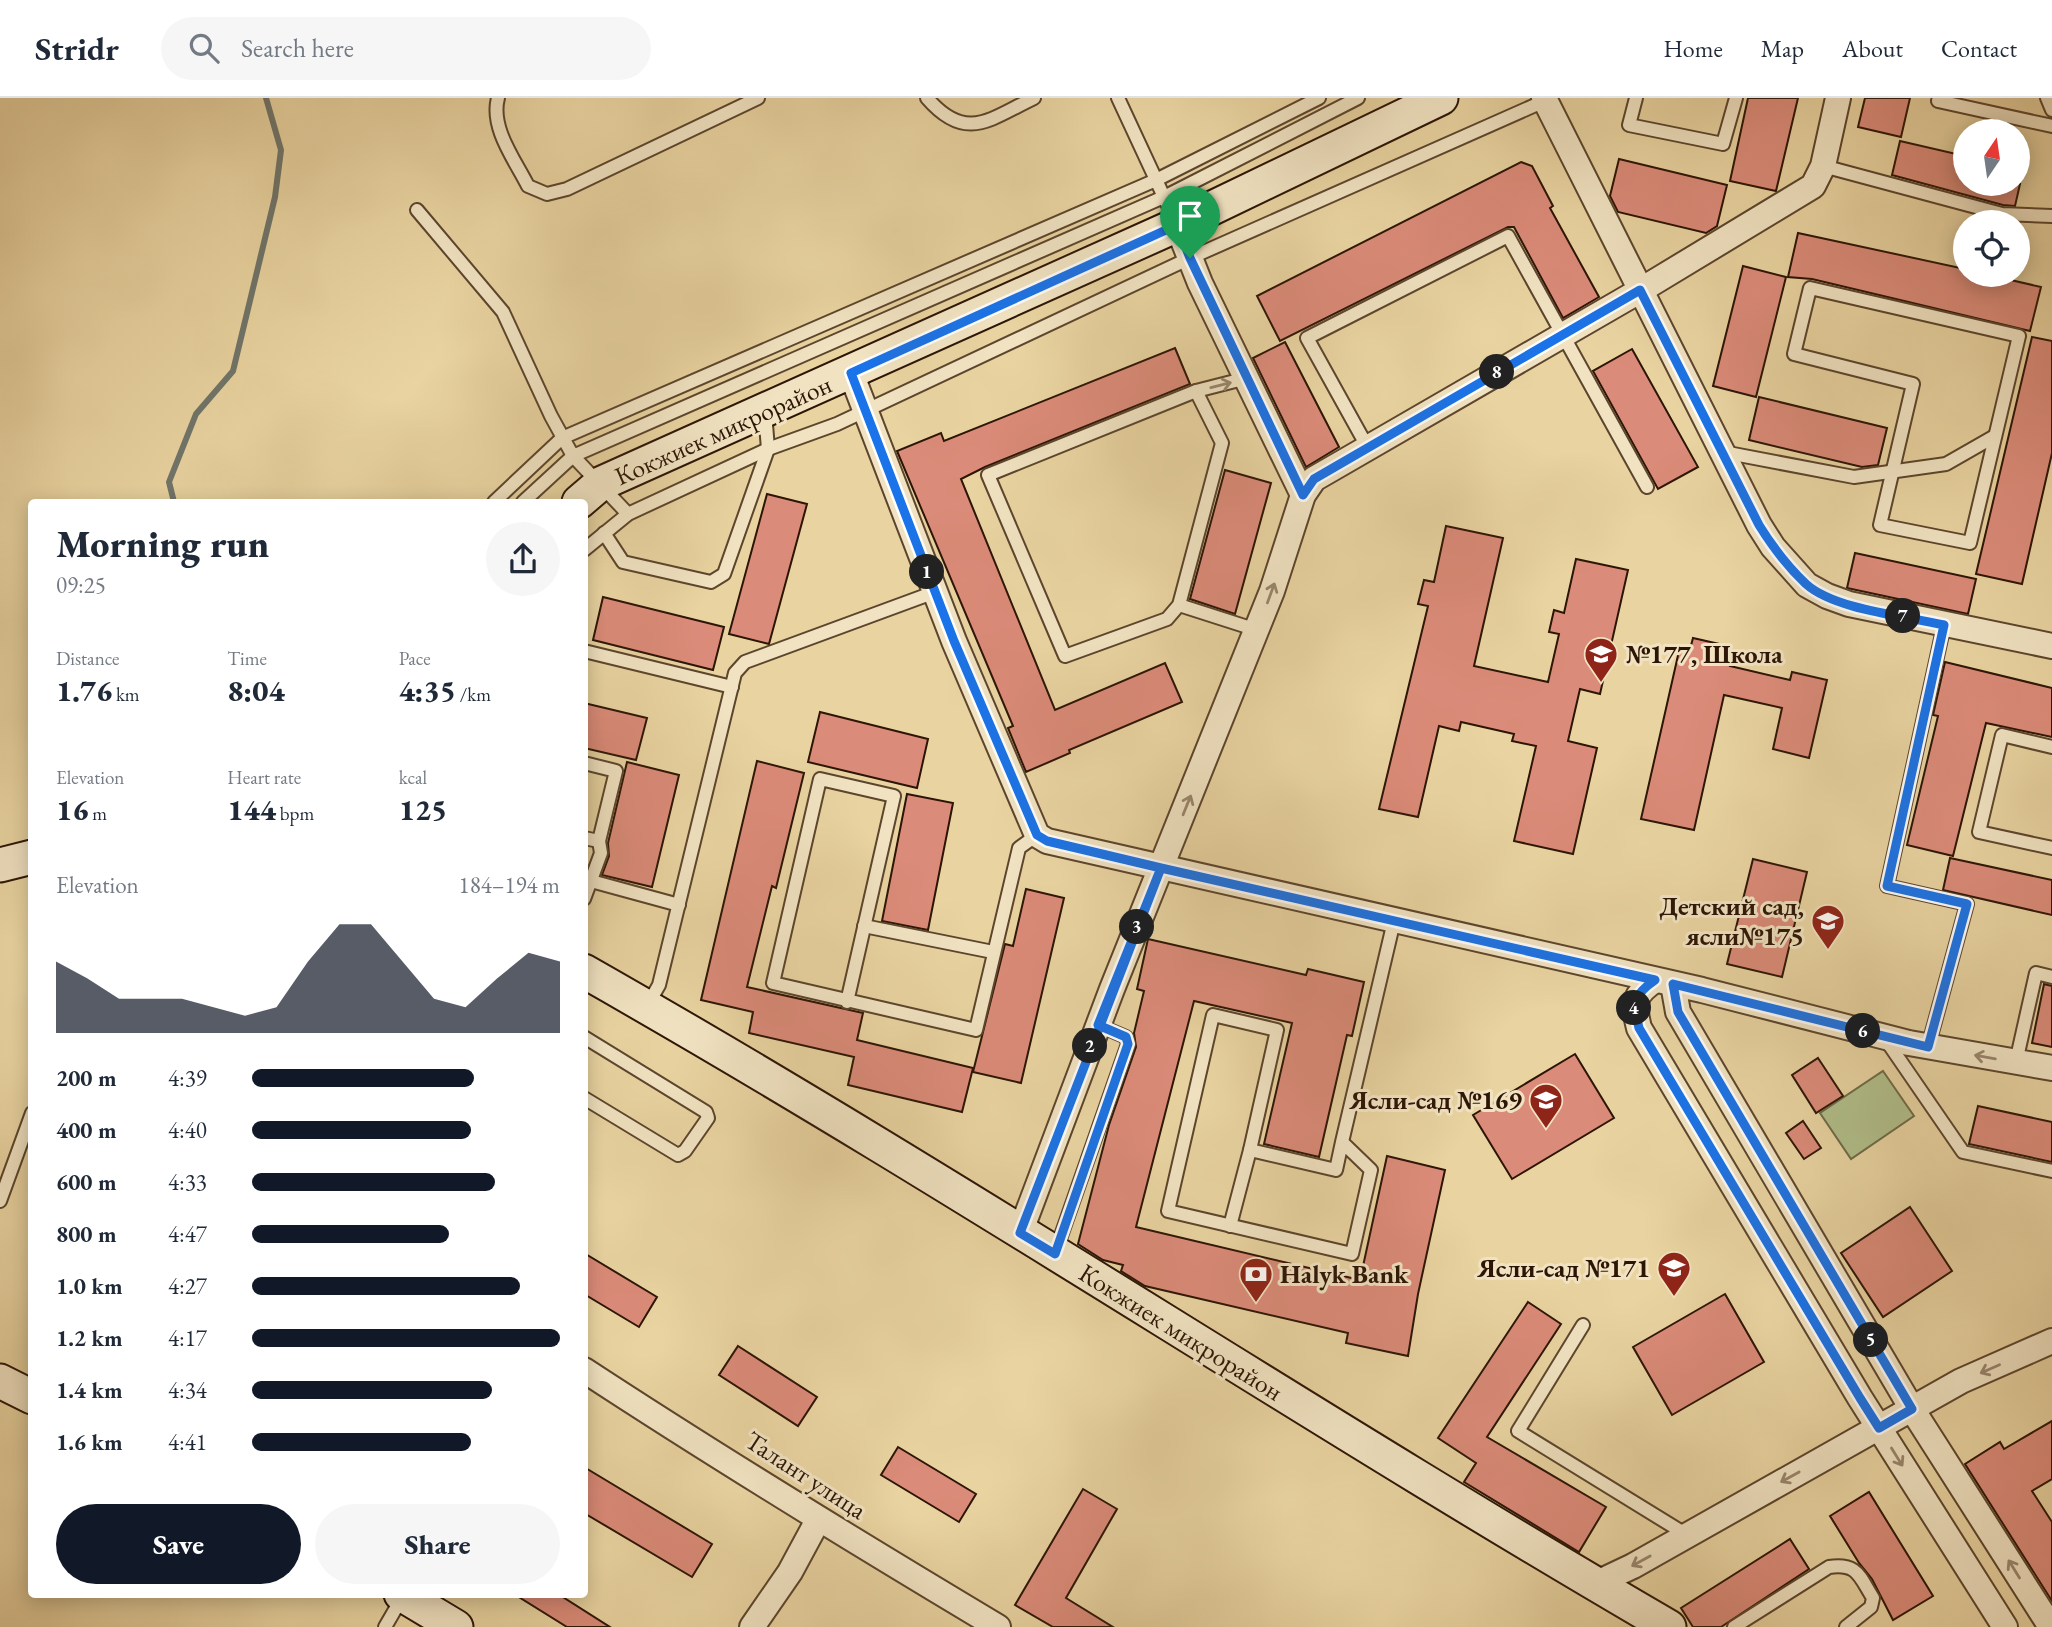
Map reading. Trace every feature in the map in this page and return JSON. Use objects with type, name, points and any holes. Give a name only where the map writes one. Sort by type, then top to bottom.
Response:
[{"type":"street","name":"Кокжиек микрорайон","points":[[589,493],[851,373],[1171,211],[1441,98]]},
{"type":"street","points":[[1020,1233],[1098,1025],[1272,591],[1303,495],[1314,479],[1813,186],[1824,166],[1838,98]]},
{"type":"street","points":[[1546,99],[1722,452],[1773,547],[1807,585],[1849,604],[2052,646]]},
{"type":"street","points":[[1171,211],[1190,258],[1303,495]]},
{"type":"street","points":[[851,373],[935,592],[1037,835],[1047,841],[1664,982],[1928,1047],[2052,1068]]},
{"type":"street","points":[[0,865],[28,858]]},
{"type":"street","name":"Кокжиек микрорайон","points":[[588,973],[1670,1627]]},
{"type":"street","points":[[1664,982],[1678,1012],[1912,1409],[2051,1627]]},
{"type":"street","points":[[1664,982],[1640,990],[1634,1007],[1639,1028],[1879,1428],[2005,1627]]},
{"type":"street","points":[[1595,1584],[1961,1381],[2052,1341]]},
{"type":"street","name":"Талант улица","points":[[588,1372],[762,1481],[818,1520],[998,1627]]},
{"type":"street","points":[[1,1383],[28,1395]]},
{"type":"street","points":[[752,1627],[790,1572],[818,1520]]},
{"type":"street","points":[[407,1598],[456,1627]]},
{"type":"lane","points":[[498,98],[495,111],[498,125],[528,186],[547,194],[567,189],[758,98]]},
{"type":"lane","points":[[928,98],[940,113],[962,124],[979,124],[1034,98]]},
{"type":"lane","points":[[1118,98],[1171,211]]},
{"type":"lane","points":[[497,499],[562,438],[1156,180],[1319,98]]},
{"type":"lane","points":[[526,499],[573,456],[1171,211],[1358,98]]},
{"type":"lane","points":[[1636,98],[1629,125],[1723,144],[1736,98]]},
{"type":"lane","points":[[1939,98],[1938,101],[2052,126]]},
{"type":"lane","points":[[2047,98],[2052,110]]},
{"type":"lane","points":[[588,547],[628,514],[768,449],[837,424],[1190,258],[1546,99]]},
{"type":"lane","points":[[1824,166],[2002,214],[2052,216]]},
{"type":"lane","points":[[417,210],[503,312],[589,493],[628,514]]},
{"type":"lane","points":[[1368,448],[1307,338],[1508,236],[1647,487]]},
{"type":"lane","points":[[1810,288],[2019,336],[1970,543],[1880,525],[1894,471],[1913,384],[1794,354],[1810,288]]},
{"type":"lane","points":[[1196,391],[1222,443],[1179,605],[1167,619],[1065,656],[988,475],[1196,391],[1247,378]]},
{"type":"lane","points":[[604,533],[623,562],[711,582],[724,574],[768,449],[765,412]]},
{"type":"lane","points":[[1722,452],[1854,477],[1946,464],[1995,436]]},
{"type":"lane","points":[[647,1007],[659,985],[735,673],[745,662],[935,592]]},
{"type":"lane","points":[[1179,605],[1257,629]]},
{"type":"lane","points":[[1928,1047],[1967,904],[1887,886],[1944,625]]},
{"type":"lane","points":[[588,653],[732,687]]},
{"type":"lane","points":[[2052,747],[2002,735],[1979,832],[2052,848]]},
{"type":"lane","points":[[588,764],[615,771],[598,841],[601,853],[588,889]]},
{"type":"lane","points":[[847,1002],[894,796],[820,779],[773,983],[847,1002],[976,1030],[1019,848],[1037,835]]},
{"type":"lane","points":[[588,839],[598,841]]},
{"type":"lane","points":[[591,881],[679,905]]},
{"type":"lane","points":[[1250,1150],[1336,1170],[1394,921]]},
{"type":"lane","points":[[864,926],[993,952]]},
{"type":"lane","points":[[2016,1062],[2036,973],[2052,977]]},
{"type":"lane","points":[[1230,1226],[1277,1030],[1213,1015],[1168,1211],[1230,1226],[1352,1254],[1371,1170],[1342,1142]]},
{"type":"lane","points":[[1055,1254],[1128,1044],[1126,1037],[1098,1025]]},
{"type":"lane","points":[[1884,1037],[1963,1152],[2052,1171]]},
{"type":"lane","points":[[588,1039],[706,1112],[708,1118],[685,1151],[678,1155],[588,1100]]},
{"type":"lane","points":[[0,1201],[28,1123]]},
{"type":"lane","points":[[1583,1325],[1518,1431],[1687,1535]]},
{"type":"lane","points":[[1734,1627],[1829,1567],[1845,1565],[1857,1571],[1873,1598],[1871,1608],[1846,1627]]},
{"type":"lane","points":[[385,1627],[400,1598]]},
{"type":"green space","points":[[1883,1071],[1914,1116],[1851,1159],[1820,1113]]},
{"type":"building","points":[[1748,98],[1798,98],[1776,191],[1730,181]]},
{"type":"building","points":[[1865,98],[1910,98],[1901,137],[1858,127]]},
{"type":"building","points":[[1900,141],[1953,153],[1953,191],[1892,175]]},
{"type":"building","points":[[1619,159],[1727,185],[1717,226],[1706,233],[1618,212],[1610,196]]},
{"type":"building","points":[[1521,162],[1532,166],[1553,206],[1550,208],[1599,297],[1563,318],[1514,227],[1508,227],[1280,341],[1257,296]]},
{"type":"building","points":[[1970,196],[2017,196],[2015,206]]},
{"type":"building","points":[[1798,233],[1953,266],[1953,287],[2030,287],[2030,284],[2041,287],[2030,331],[1812,279],[1788,277]]},
{"type":"building","points":[[1743,266],[1786,277],[1756,397],[1713,386]]},
{"type":"building","points":[[2032,337],[2052,341],[2052,453],[2022,584],[1976,574]]},
{"type":"building","points":[[1285,342],[1339,447],[1306,467],[1253,358]]},
{"type":"building","points":[[1175,348],[1190,384],[961,479],[1055,710],[1165,663],[1182,702],[1069,750],[1070,753],[1026,772],[1008,728],[1013,726],[897,451],[941,433],[944,441]]},
{"type":"building","points":[[1632,349],[1698,467],[1658,489],[1593,371]]},
{"type":"building","points":[[1759,397],[1887,428],[1878,465],[1862,467],[1749,440]]},
{"type":"building","points":[[1225,470],[1271,483],[1235,614],[1190,599]]},
{"type":"building","points":[[767,494],[807,504],[769,644],[729,634]]},
{"type":"building","points":[[1446,526],[1503,538],[1474,666],[1548,682],[1559,634],[1549,632],[1554,610],[1564,613],[1576,559],[1628,570],[1600,694],[1580,689],[1568,741],[1597,748],[1573,854],[1514,841],[1536,746],[1512,741],[1514,734],[1461,722],[1459,731],[1439,726],[1418,817],[1379,809],[1428,606],[1418,604],[1424,580],[1434,582]]},
{"type":"building","points":[[1855,553],[1976,579],[1968,614],[1847,588]]},
{"type":"building","points":[[603,597],[724,627],[713,670],[593,640]]},
{"type":"building","points":[[1693,638],[1724,645],[1721,660],[1731,662],[1730,666],[1790,680],[1792,672],[1827,680],[1809,758],[1773,749],[1782,708],[1724,695],[1694,830],[1641,819],[1679,651],[1689,653]]},
{"type":"building","points":[[1945,662],[2052,688],[2052,737],[1986,723],[1953,856],[1907,845],[1938,716],[1933,715]]},
{"type":"building","points":[[588,704],[647,718],[636,760],[588,749]]},
{"type":"building","points":[[820,712],[928,739],[917,788],[808,762]]},
{"type":"building","points":[[757,761],[804,773],[776,888],[772,886],[747,987],[863,1013],[857,1040],[973,1068],[962,1112],[848,1085],[854,1057],[749,1033],[753,1012],[701,1000]]},
{"type":"building","points":[[627,762],[679,775],[652,887],[602,875],[609,856],[608,843]]},
{"type":"building","points":[[907,794],[953,803],[928,930],[882,921]]},
{"type":"building","points":[[1950,858],[2052,880],[2052,915],[1943,890]]},
{"type":"building","points":[[1753,859],[1807,872],[1782,977],[1727,964]]},
{"type":"building","points":[[1026,889],[1064,898],[1021,1083],[973,1072],[1005,944],[1013,946]]},
{"type":"building","points":[[1148,939],[1306,975],[1308,969],[1364,982],[1352,1036],[1347,1035],[1319,1157],[1264,1144],[1292,1023],[1194,1001],[1136,1227],[1360,1280],[1387,1156],[1445,1170],[1418,1294],[1408,1356],[1346,1343],[1348,1333],[1145,1286],[1121,1271],[1123,1265],[1103,1260],[1078,1244],[1109,1125],[1136,1047],[1134,1033],[1144,991],[1137,989]]},
{"type":"building","points":[[2044,984],[2052,986],[2052,1047],[2032,1043]]},
{"type":"building","points":[[1575,1054],[1614,1118],[1512,1179],[1473,1115]]},
{"type":"building","points":[[1818,1058],[1843,1096],[1816,1113],[1792,1075]]},
{"type":"building","points":[[1978,1106],[2052,1122],[2052,1162],[1969,1144]]},
{"type":"building","points":[[1803,1121],[1821,1148],[1804,1159],[1786,1133]]},
{"type":"building","points":[[1910,1207],[1952,1271],[1883,1317],[1841,1253]]},
{"type":"building","points":[[588,1255],[657,1297],[639,1327],[588,1296]]},
{"type":"building","points":[[1725,1294],[1764,1362],[1672,1415],[1633,1347]]},
{"type":"building","points":[[1528,1302],[1561,1324],[1487,1437],[1606,1507],[1579,1552],[1464,1482],[1476,1463],[1438,1438]]},
{"type":"building","points":[[738,1346],[817,1397],[798,1426],[719,1375]]},
{"type":"building","points":[[2052,1421],[2052,1479],[2032,1491],[2052,1522],[2052,1601],[1965,1464],[2000,1442],[2004,1449]]},
{"type":"building","points":[[898,1447],[976,1494],[959,1522],[881,1475]]},
{"type":"building","points":[[588,1469],[712,1544],[692,1577],[588,1515]]},
{"type":"building","points":[[1083,1489],[1117,1509],[1066,1598],[1113,1627],[1053,1627],[1015,1605]]},
{"type":"building","points":[[1869,1492],[1933,1596],[1893,1620],[1872,1579],[1830,1516]]},
{"type":"building","points":[[1790,1539],[1809,1569],[1721,1627],[1693,1627],[1681,1608]]},
{"type":"building","points":[[520,1598],[564,1598],[610,1627],[567,1627]]},
{"type":"waterway","points":[[173,499],[169,482],[196,414],[233,371],[275,197],[281,150],[266,98]]},
{"type":"place","name":"№177, Школа","points":[[1601,684]]},
{"type":"place","name":"Детский сад, ясли№175","points":[[1828,951]]},
{"type":"place","name":"Ясли-сад №169","points":[[1546,1130]]},
{"type":"place","name":"Ясли-сад №171","points":[[1674,1298]]},
{"type":"place","name":"Halyk Bank","points":[[1256,1304]]},
{"type":"route","points":[[1190,258],[1177,225],[851,373],[954,641],[1037,835],[1047,841],[1161,868],[1098,1025],[1020,1233],[1055,1254],[1128,1044],[1126,1037],[1098,1025],[1112,989],[1161,868],[1655,980],[1640,990],[1634,1007],[1639,1028],[1860,1398],[1879,1428],[1912,1409],[1678,1012],[1673,984],[1928,1047],[1967,904],[1887,886],[1944,625],[1849,604],[1807,585],[1773,547],[1759,525],[1640,290],[1314,479],[1303,495],[1190,258]]}]
